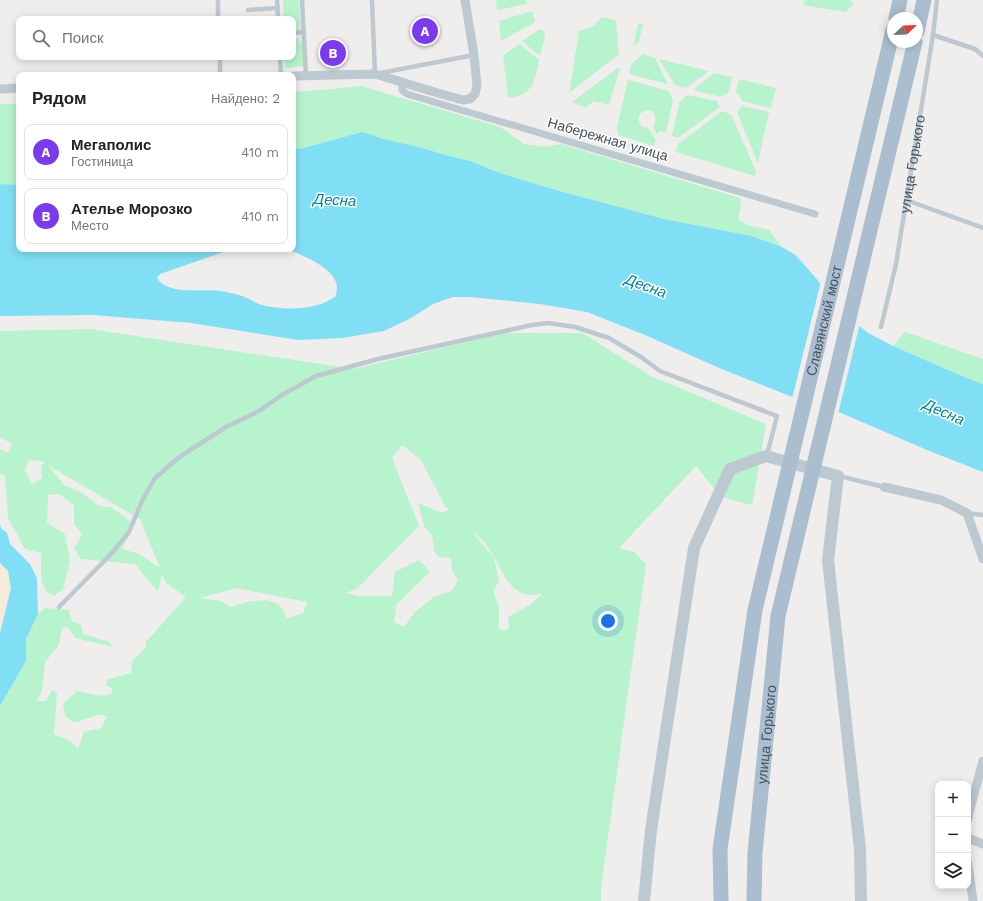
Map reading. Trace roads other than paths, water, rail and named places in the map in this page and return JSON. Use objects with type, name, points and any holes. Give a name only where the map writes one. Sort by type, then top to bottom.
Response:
[{"type":"main road","points":[[897,12],[900,0]]},
{"type":"main road","points":[[921,12],[924,0]]},
{"type":"main road","name":"Славянский мост","points":[[721,901],[720,849],[755,610],[889,48]]},
{"type":"main road","name":"Славянский мост","points":[[778,616],[914,48]]},
{"type":"main road","name":"улица Горького","points":[[754,901],[755,853],[778,616]]},
{"type":"street","points":[[296,76],[375,74],[463,100],[470,98],[475,94],[477,86],[474,55],[465,0]]},
{"type":"street","name":"Набережная улица","points":[[402,83],[402,90],[407,94],[815,214]]},
{"type":"street","points":[[0,89],[16,88]]},
{"type":"street","points":[[644,901],[651,830],[694,548],[730,469],[766,456],[838,476],[828,560],[860,849],[861,901]]},
{"type":"street","points":[[884,487],[941,500],[967,513],[983,559]]},
{"type":"street","points":[[968,817],[983,761]]},
{"type":"street","points":[[971,839],[983,844]]},
{"type":"street","points":[[971,886],[973,901]]},
{"type":"lane","points":[[218,0],[218,16]]},
{"type":"lane","points":[[277,0],[278,16]]},
{"type":"lane","points":[[302,0],[306,76]]},
{"type":"lane","points":[[372,0],[375,74],[474,55]]},
{"type":"lane","name":"улица Горького","points":[[881,327],[896,264],[933,35],[937,0]]},
{"type":"lane","points":[[248,10],[278,8]]},
{"type":"lane","points":[[296,33],[304,32]]},
{"type":"lane","points":[[933,35],[975,49],[983,56]]},
{"type":"lane","points":[[220,60],[220,72]]},
{"type":"lane","points":[[280,60],[281,72]]},
{"type":"lane","points":[[906,200],[983,228]]},
{"type":"lane","points":[[59,607],[129,532],[142,501],[155,478],[178,458],[226,427],[258,411],[282,395],[316,376],[378,359],[512,329],[548,323],[575,327],[609,338],[641,357],[660,371],[777,416],[766,456]]},
{"type":"lane","points":[[838,476],[884,487]]},
{"type":"lane","points":[[967,513],[983,516]]},
{"type":"water","name":"Десна","points":[[362,132],[383,139],[470,161],[500,173],[556,190],[664,219],[752,236],[782,247],[794,254],[802,262],[851,319],[868,333],[893,346],[983,384],[983,472],[841,413],[790,396],[719,368],[645,335],[587,312],[540,304],[470,297],[453,297],[433,304],[411,318],[384,331],[342,338],[298,340],[191,323],[93,315],[0,316],[0,184],[16,185],[16,252],[223,252],[160,274],[157,278],[162,284],[177,289],[214,290],[226,292],[242,296],[259,304],[278,308],[309,307],[328,301],[336,296],[337,289],[335,280],[331,274],[325,268],[295,252],[296,252],[296,149]]},
{"type":"water","points":[[0,524],[1,528],[7,533],[10,544],[30,564],[37,578],[38,614],[26,639],[26,661],[0,706],[0,633],[11,588],[8,571],[0,563]]},
{"type":"place","name":"Мегаполис","points":[[425,31]]},
{"type":"place","name":"Ателье Морозко","points":[[333,53]]}]
